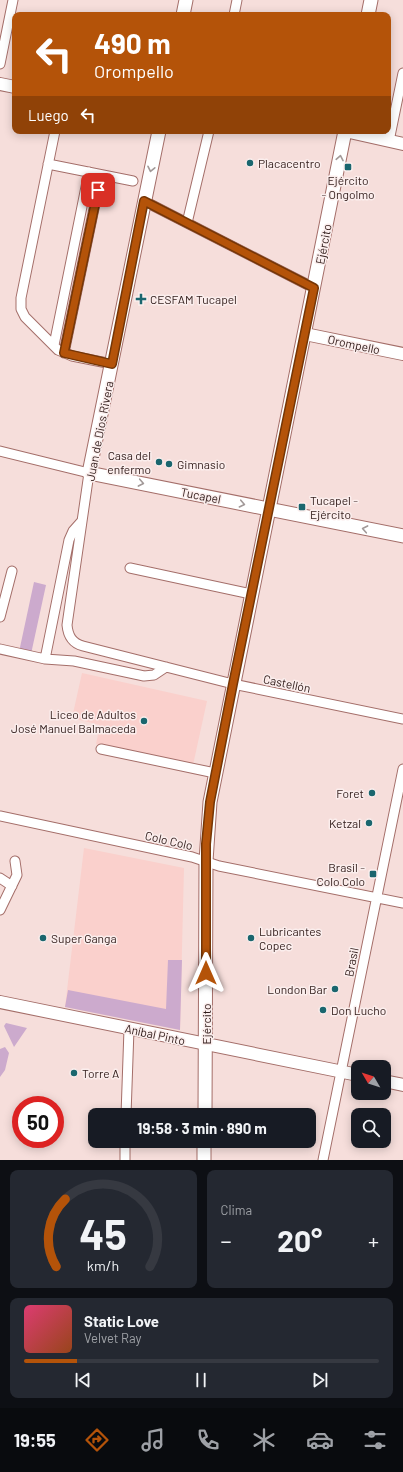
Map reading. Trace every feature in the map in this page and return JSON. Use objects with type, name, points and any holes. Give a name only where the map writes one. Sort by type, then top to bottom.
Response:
[{"type":"main road","points":[[184,12],[186,0]]},
{"type":"main road","points":[[369,12],[371,0]]},
{"type":"main road","name":"Juan de Dios Rivera","points":[[90,473],[158,134]]},
{"type":"main road","name":"Ejército","points":[[205,1108],[207,823],[215,773],[344,134]]},
{"type":"main road","name":"Tucapel","points":[[90,473],[403,536]]},
{"type":"main road","points":[[204,1148],[204,1160]]},
{"type":"street","points":[[0,64],[13,0]]},
{"type":"street","points":[[235,12],[237,0]]},
{"type":"street","points":[[391,127],[403,73]]},
{"type":"street","points":[[0,84],[12,86]]},
{"type":"street","points":[[54,134],[20,303],[21,308],[25,317],[64,353],[112,364]]},
{"type":"street","points":[[188,223],[208,134]]},
{"type":"street","points":[[358,134],[403,144]]},
{"type":"street","points":[[388,141],[390,134]]},
{"type":"street","points":[[48,164],[133,181]]},
{"type":"street","points":[[54,345],[89,172]]},
{"type":"street","points":[[64,353],[101,175]]},
{"type":"street","points":[[144,201],[314,288]]},
{"type":"street","name":"Orompello","points":[[305,334],[403,354]]},
{"type":"street","name":"Tucapel","points":[[0,451],[90,473]]},
{"type":"street","name":"Juan de Dios Rivera","points":[[70,637],[67,630],[67,619],[90,473]]},
{"type":"street","points":[[45,659],[69,540],[73,531],[82,522]]},
{"type":"street","points":[[130,568],[251,594]]},
{"type":"street","points":[[0,618],[12,571]]},
{"type":"street","name":"Castellón","points":[[70,637],[75,643],[84,646],[233,684],[403,719]]},
{"type":"street","points":[[0,649],[45,659],[74,661],[144,676],[154,674],[166,667]]},
{"type":"street","points":[[101,749],[215,773]]},
{"type":"street","name":"Brasil","points":[[324,1160],[403,769]]},
{"type":"street","name":"Colo Colo","points":[[0,816],[192,857],[227,867],[403,903]]},
{"type":"street","points":[[0,910],[17,875],[15,861]]},
{"type":"street","points":[[0,878],[12,886]]},
{"type":"street","name":"Aníbal Pinto","points":[[0,1002],[351,1074]]},
{"type":"street","points":[[126,1108],[129,1029]]},
{"type":"street","points":[[391,1082],[403,1085]]},
{"type":"street","points":[[125,1148],[125,1160]]},
{"type":"shaded area","points":[[34,582],[46,585],[31,654],[19,652]]},
{"type":"shaded area","name":"Liceo de Adultos José Manuel Balmaceda","points":[[82,673],[207,701],[193,765],[96,744],[100,725],[72,718]]},
{"type":"shaded area","points":[[84,848],[184,868],[180,1030],[65,1007]]},
{"type":"shaded area","points":[[168,960],[182,960],[180,1030],[65,1007],[68,990],[166,1009]]},
{"type":"shaded area","points":[[6,1023],[27,1028],[14,1047],[4,1026]]},
{"type":"shaded area","points":[[5,1047],[9,1053],[5,1070],[0,1077],[0,1049]]},
{"type":"place","name":"Placacentro","points":[[250,163]]},
{"type":"place","name":"Ejército - Ongolmo","points":[[348,167]]},
{"type":"place","name":"CESFAM Tucapel","points":[[141,299]]},
{"type":"place","name":"Casa del enfermo","points":[[159,462]]},
{"type":"place","name":"Gimnasio","points":[[169,464]]},
{"type":"place","name":"Tucapel - Ejército","points":[[302,507]]},
{"type":"place","name":"Liceo de Adultos José Manuel Balmaceda","points":[[144,721]]},
{"type":"place","name":"Foret","points":[[372,793]]},
{"type":"place","name":"Ketzal","points":[[369,823]]},
{"type":"place","name":"Brasil - Colo Colo","points":[[373,874]]},
{"type":"place","name":"Super Ganga","points":[[43,938]]},
{"type":"place","name":"Lubricantes Copec","points":[[251,938]]},
{"type":"place","name":"London Bar","points":[[335,989]]},
{"type":"place","name":"Don Lucho","points":[[323,1010]]},
{"type":"place","name":"Torre A","points":[[74,1073]]},
{"type":"route","points":[[98,190],[64,353],[112,364],[144,201],[314,288],[210,802],[206,844],[206,973]]}]
